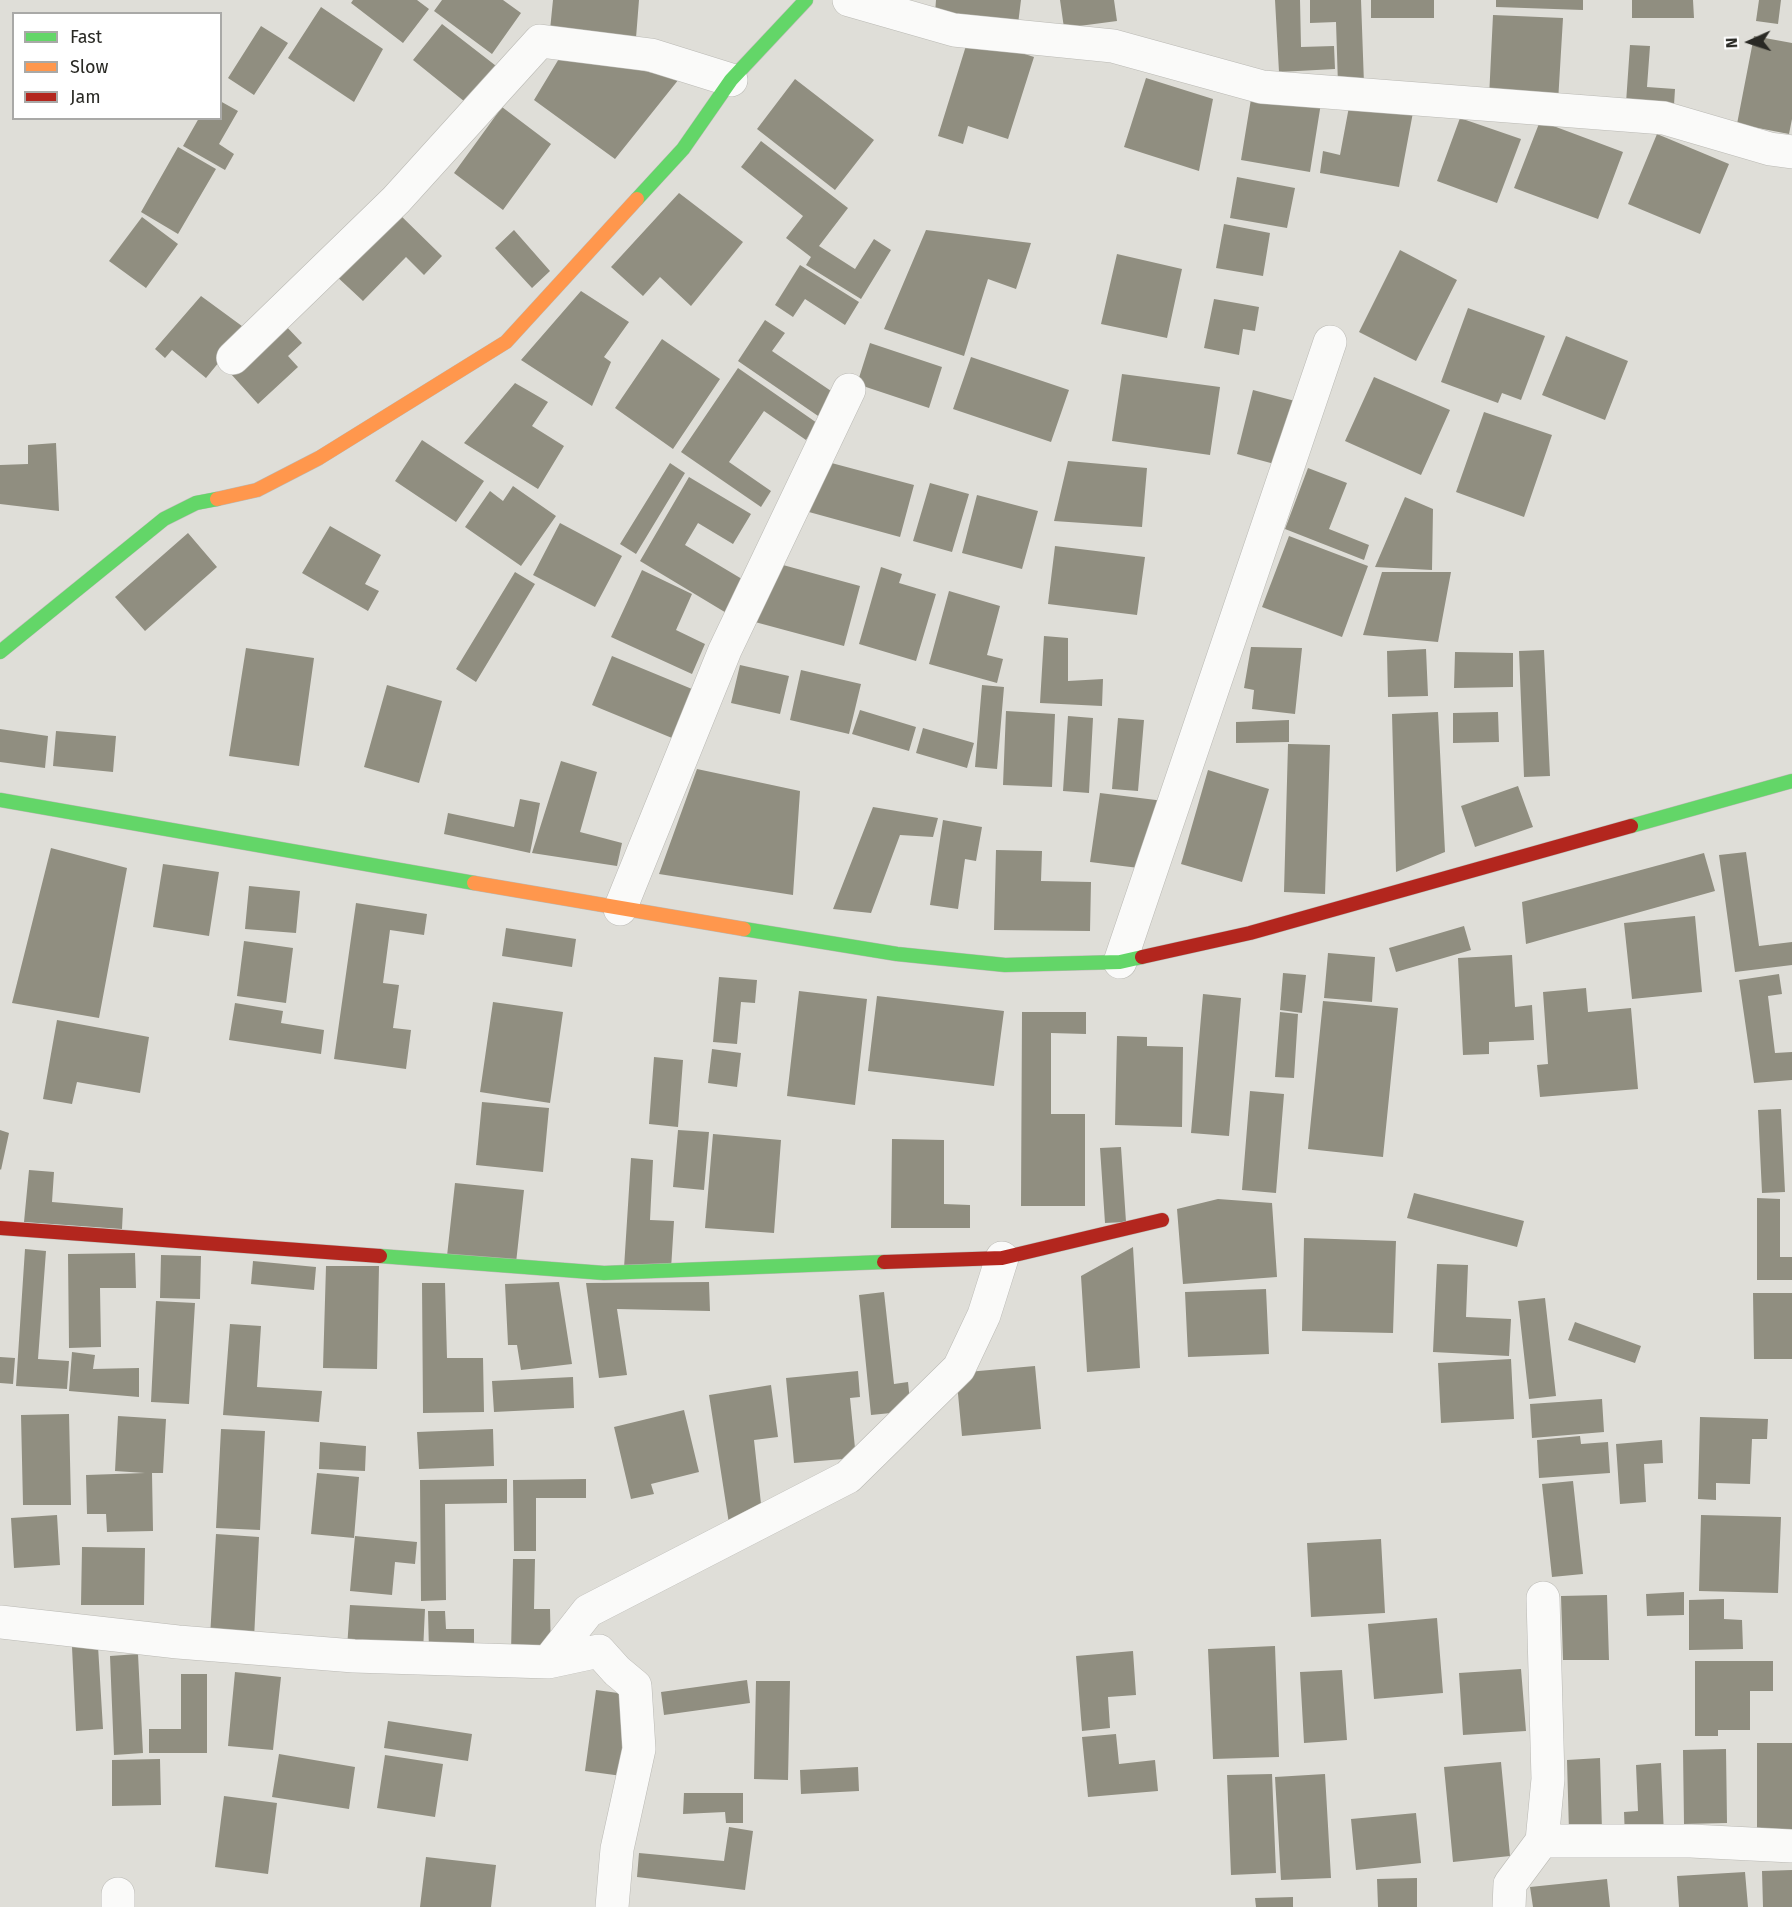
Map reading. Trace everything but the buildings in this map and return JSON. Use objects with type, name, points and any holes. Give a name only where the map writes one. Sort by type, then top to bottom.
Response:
[{"type":"street","points":[[0,652],[164,519],[196,502],[257,490],[319,458],[506,342],[683,149],[731,80],[806,0]]},
{"type":"street","points":[[849,0],[954,30],[1113,46],[1262,87],[1664,118],[1770,149],[1792,152]]},
{"type":"street","points":[[233,358],[396,200],[540,40],[651,55],[731,80]]},
{"type":"street","points":[[1120,962],[1330,342]]},
{"type":"street","points":[[620,909],[725,650],[849,390]]},
{"type":"street","points":[[0,800],[620,909],[897,954],[1005,965],[1120,962],[1250,933],[1792,781]]},
{"type":"street","points":[[0,1228],[604,1273],[1002,1258],[1162,1220]]},
{"type":"street","points":[[548,1662],[588,1611],[848,1477],[959,1368],[984,1315],[1002,1258]]},
{"type":"street","points":[[1509,1907],[1510,1884],[1542,1841],[1548,1779],[1543,1598]]},
{"type":"street","points":[[0,1622],[178,1642],[354,1656],[548,1662],[599,1651],[635,1686],[639,1749],[616,1849],[612,1907]]},
{"type":"street","points":[[1542,1841],[1691,1841],[1792,1846]]},
{"type":"traffic: fast","points":[[637,199],[683,149],[731,80],[806,0]]},
{"type":"traffic: fast","points":[[0,652],[164,519],[196,503],[217,499]]},
{"type":"traffic: fast","points":[[1631,826],[1792,781]]},
{"type":"traffic: fast","points":[[0,800],[474,883]]},
{"type":"traffic: fast","points":[[744,929],[897,954],[1005,965],[1120,962],[1142,957]]},
{"type":"traffic: fast","points":[[380,1256],[604,1273],[884,1262]]},
{"type":"traffic: slow","points":[[217,499],[257,490],[319,458],[506,342],[637,199]]},
{"type":"traffic: slow","points":[[474,883],[744,929]]},
{"type":"traffic: jam","points":[[1142,957],[1250,933],[1631,826]]},
{"type":"traffic: jam","points":[[884,1262],[1002,1258],[1162,1220]]},
{"type":"traffic: jam","points":[[0,1228],[380,1256]]}]
